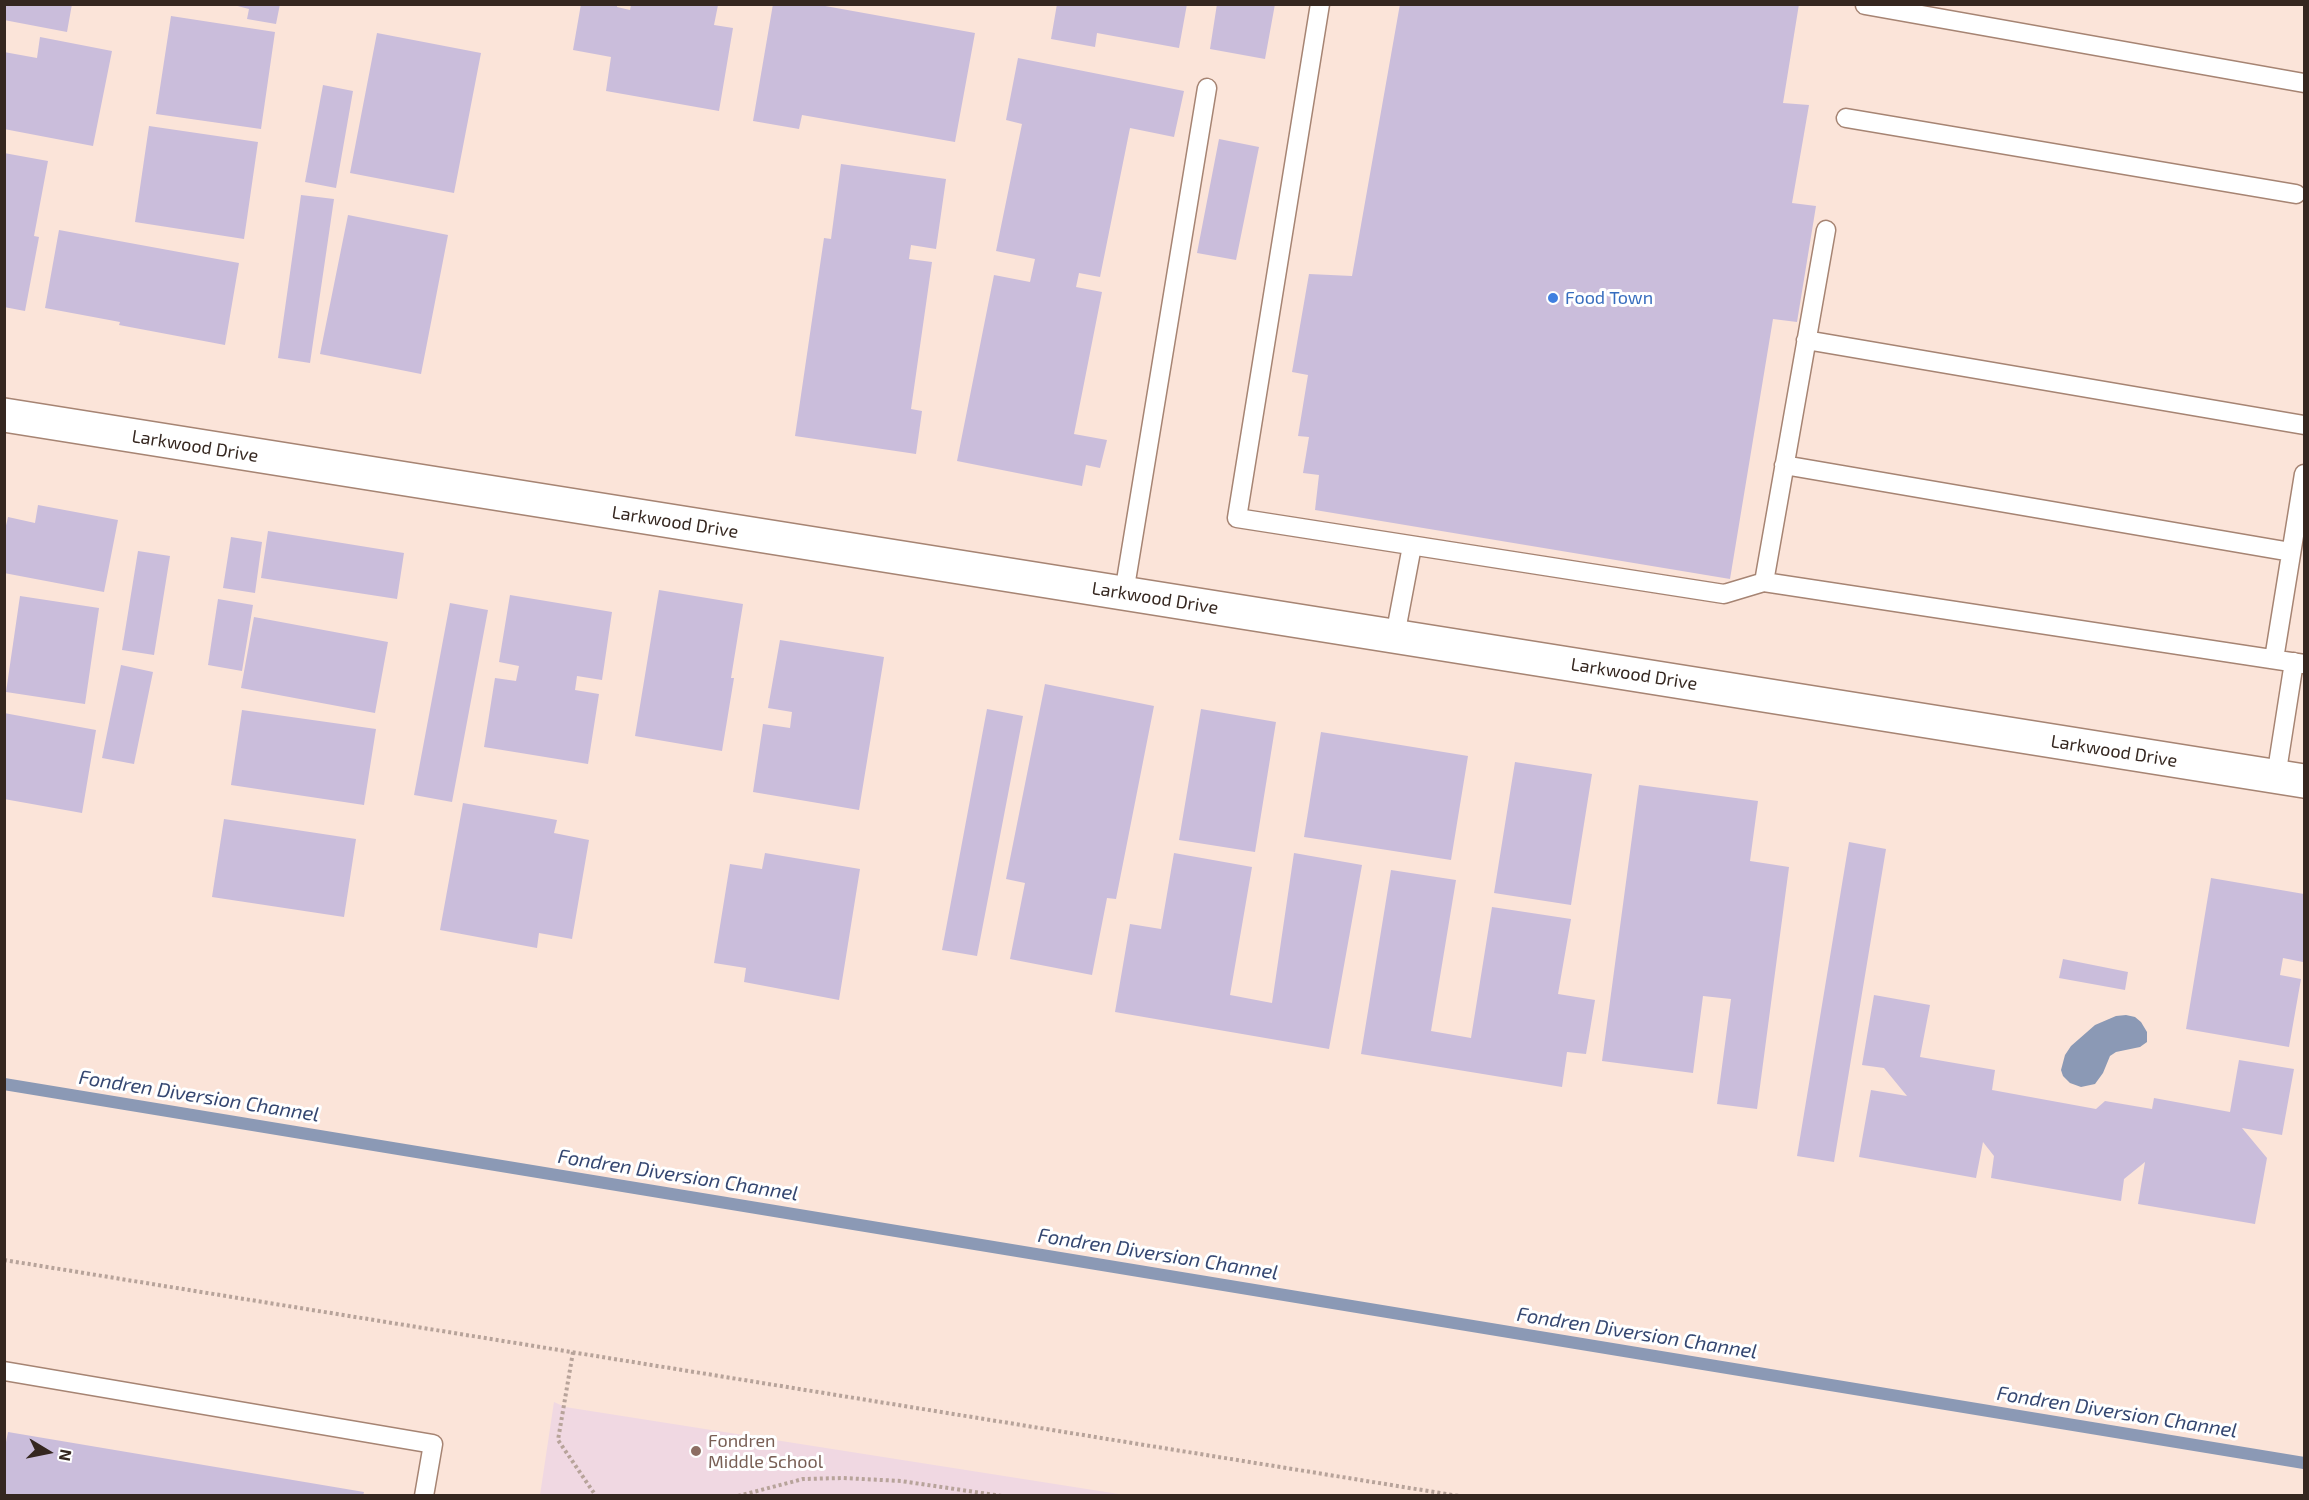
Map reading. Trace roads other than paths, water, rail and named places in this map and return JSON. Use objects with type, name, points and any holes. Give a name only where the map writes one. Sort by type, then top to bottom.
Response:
[{"type":"street","name":"Larkwood Drive","points":[[4,415],[2290,779]]},
{"type":"lane","points":[[1320,4],[1237,519],[1724,594],[1764,582],[2299,663],[2290,779]]},
{"type":"lane","points":[[1865,4],[2304,83]]},
{"type":"lane","points":[[1124,593],[1207,88]]},
{"type":"lane","points":[[1846,118],[2296,194]]},
{"type":"lane","points":[[1764,582],[1826,230]]},
{"type":"lane","points":[[1806,340],[2304,425]]},
{"type":"lane","points":[[1784,465],[2291,552]]},
{"type":"lane","points":[[2274,659],[2304,474]]},
{"type":"lane","points":[[1395,636],[1412,546]]},
{"type":"lane","points":[[4,1371],[432,1444],[424,1496]]},
{"type":"water","points":[[2116,1016],[2135,1017],[2141,1022],[2147,1032],[2147,1042],[2140,1047],[2116,1052],[2110,1056],[2103,1073],[2095,1084],[2081,1087],[2070,1083],[2061,1070],[2065,1055],[2071,1046],[2095,1025]]},
{"type":"waterway","name":"Fondren Diversion Channel","points":[[4,1084],[2304,1463]]},
{"type":"place","name":"Food Town","points":[[1553,298]]},
{"type":"place","name":"Fondren Middle School","points":[[696,1451]]}]
